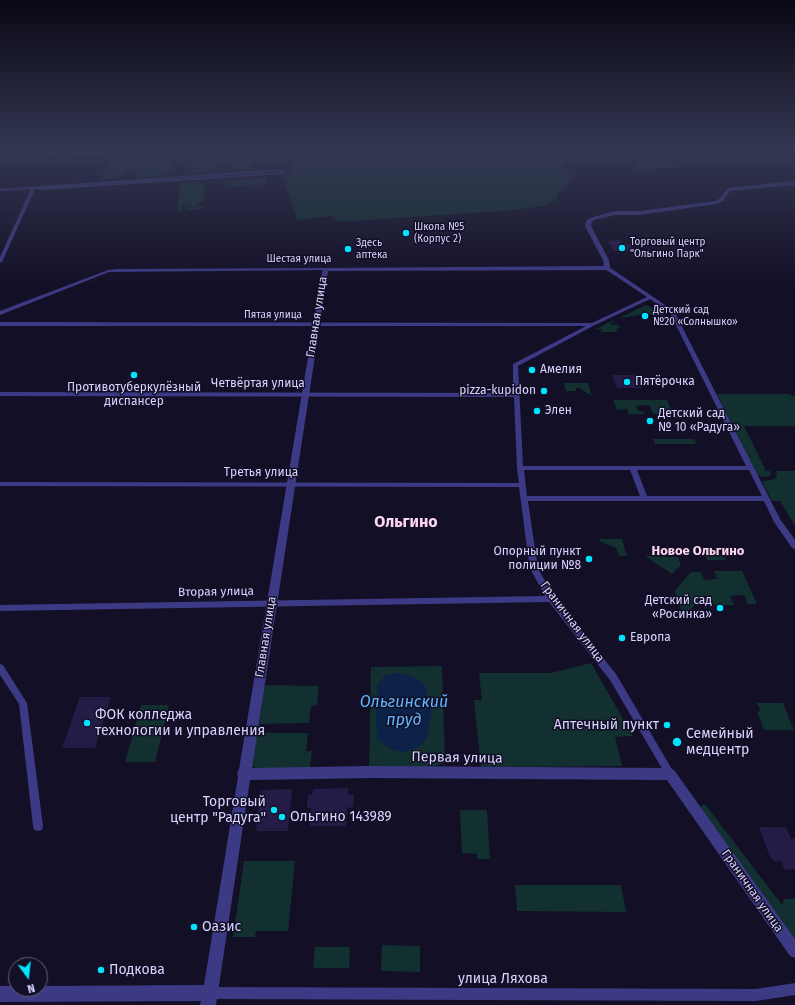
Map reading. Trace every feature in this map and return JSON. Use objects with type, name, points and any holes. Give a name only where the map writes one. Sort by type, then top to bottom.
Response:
[{"type":"street","points":[[0,262],[30,196]]},
{"type":"street","points":[[723,196],[721,200],[716,202],[640,213],[619,213],[592,219],[589,221],[588,226],[606,260],[607,268],[670,310],[777,520],[795,546]]},
{"type":"street","name":"Шестая улица","points":[[0,313],[108,272],[117,270],[607,268]]},
{"type":"street","name":"Главная улица","points":[[209,999],[325,269]]},
{"type":"street","name":"Граничная улица","points":[[651,297],[593,324],[515,365],[520,468],[534,565],[539,578],[551,599],[613,677],[670,774],[795,951]]},
{"type":"street","name":"Пятая улица","points":[[0,324],[593,324]]},
{"type":"street","name":"Четвёртая улица","points":[[0,394],[517,395]]},
{"type":"street","points":[[520,468],[751,468]]},
{"type":"street","points":[[633,468],[644,498]]},
{"type":"street","name":"Третья улица","points":[[0,484],[522,485]]},
{"type":"street","points":[[524,498],[766,498]]},
{"type":"street","name":"Вторая улица","points":[[0,608],[551,599]]},
{"type":"street","points":[[0,668],[23,703],[38,826]]},
{"type":"street","name":"Первая улица","points":[[244,774],[371,772],[670,774]]},
{"type":"street","name":"улица Ляхова","points":[[209,999],[756,995],[795,989]]},
{"type":"street","points":[[0,994],[209,999]]},
{"type":"green space","points":[[179,196],[204,196],[204,200],[195,206],[205,207],[190,210],[184,208],[193,206],[182,205],[182,211],[178,211]]},
{"type":"green space","points":[[290,196],[557,196],[556,200],[543,206],[514,210],[339,222],[332,216],[297,220]]},
{"type":"green space","points":[[646,305],[663,313],[667,319],[660,320],[649,314],[619,318]]},
{"type":"green space","points":[[614,320],[615,322],[610,323],[612,325],[617,324],[621,328],[616,329],[618,332],[598,332],[603,331],[601,329],[596,329]]},
{"type":"green space","points":[[564,383],[588,383],[592,396],[579,388],[576,388],[576,391],[566,391]]},
{"type":"green space","points":[[717,394],[788,394],[795,396],[795,426],[744,426],[766,471],[770,471],[771,474],[769,476],[762,477],[757,475]]},
{"type":"green space","points":[[613,400],[667,400],[672,411],[663,409],[665,414],[653,414],[650,406],[641,405],[636,407],[638,411],[643,411],[645,414],[629,414],[627,409],[617,410]]},
{"type":"green space","points":[[653,439],[694,439],[697,444],[655,444]]},
{"type":"green space","points":[[776,471],[795,471],[795,526],[780,501],[772,501],[762,482],[775,479],[777,475]]},
{"type":"green space","points":[[599,539],[622,539],[627,556],[619,556],[616,548],[601,542]]},
{"type":"green space","points":[[701,547],[711,547],[727,560],[707,560]]},
{"type":"green space","points":[[645,556],[678,557],[681,565],[672,574]]},
{"type":"green space","points":[[714,571],[742,571],[757,604],[748,604],[744,595],[730,596],[734,605],[714,605],[710,596],[697,596],[700,605],[695,605],[688,612],[682,612],[675,591],[691,572],[701,572],[704,580],[717,579]]},
{"type":"green space","points":[[591,663],[633,736],[615,737],[622,766],[481,767],[474,700],[482,700],[479,673],[551,673]]},
{"type":"green space","points":[[442,666],[445,762],[433,767],[369,768],[371,667]]},
{"type":"green space","points":[[264,685],[319,686],[317,705],[311,706],[309,723],[259,724]]},
{"type":"green space","points":[[757,703],[783,703],[794,730],[764,730],[757,712],[761,711]]},
{"type":"green space","points":[[141,705],[169,705],[155,762],[125,762]]},
{"type":"green space","points":[[257,733],[308,733],[306,751],[312,751],[310,768],[263,769],[252,767]]},
{"type":"green space","points":[[705,804],[782,905],[784,899],[795,899],[795,939],[701,808],[702,805]]},
{"type":"green space","points":[[460,810],[487,810],[490,859],[477,859],[477,854],[462,853]]},
{"type":"green space","points":[[244,861],[295,861],[288,931],[256,931],[255,937],[233,937]]},
{"type":"green space","points":[[515,885],[621,885],[626,912],[517,911]]},
{"type":"green space","points":[[382,945],[420,946],[420,972],[381,971]]},
{"type":"green space","points":[[315,947],[350,947],[349,968],[313,968]]},
{"type":"water","name":"Ольгинский пруд","points":[[397,673],[408,675],[424,684],[432,708],[428,733],[425,741],[417,748],[404,752],[393,750],[380,742],[377,738],[377,686],[385,675]]},
{"type":"building","name":"Торговый центр \"Ольгино Парк\"","points":[[620,240],[621,243],[631,245],[635,250],[614,251],[608,241]]},
{"type":"building","name":"Пятёрочка","points":[[612,375],[637,375],[642,388],[617,388]]},
{"type":"building","name":"ФОК колледжа технологии и управления","points":[[80,697],[111,697],[95,748],[62,748]]},
{"type":"building","points":[[348,788],[348,795],[354,795],[353,807],[347,808],[346,826],[310,826],[311,808],[307,808],[307,804],[308,795],[312,795],[313,789]]},
{"type":"building","name":"Торговый центр \"Радуга\"","points":[[292,789],[288,831],[256,831],[261,790]]},
{"type":"building","points":[[759,827],[786,827],[791,839],[795,839],[795,869],[785,870],[781,861],[774,861],[770,857]]},
{"type":"place","name":"Школа №5 (Корпус 2)","points":[[406,233]]},
{"type":"place","name":"Торговый центр \"Ольгино Парк\"","points":[[622,248]]},
{"type":"place","name":"Здесь аптека","points":[[348,249]]},
{"type":"place","name":"Детский сад №20 «Солнышко»","points":[[645,316]]},
{"type":"place","name":"Амелия","points":[[532,370]]},
{"type":"place","name":"Противотуберкулёзный диспансер","points":[[134,375]]},
{"type":"place","name":"Пятёрочка","points":[[627,382]]},
{"type":"place","name":"pizza-kupidon","points":[[544,391]]},
{"type":"place","name":"Элен","points":[[537,411]]},
{"type":"place","name":"Детский сад № 10 «Радуга»","points":[[650,421]]},
{"type":"place","name":"Опорный пункт полиции №8","points":[[589,559]]},
{"type":"place","name":"Детский сад «Росинка»","points":[[720,608]]},
{"type":"place","name":"Европа","points":[[622,638]]},
{"type":"place","name":"ФОК колледжа технологии и управления","points":[[87,723]]},
{"type":"place","name":"Аптечный пункт","points":[[667,725]]},
{"type":"place","name":"Семейный медцентр","points":[[677,742]]},
{"type":"place","name":"Торговый центр \"Радуга\"","points":[[274,810]]},
{"type":"place","name":"Ольгино 143989","points":[[282,817]]},
{"type":"place","name":"Оазис","points":[[194,927]]},
{"type":"place","name":"Подкова","points":[[101,970]]},
{"type":"district","name":"Ольгино","points":[[406,523]]},
{"type":"district","name":"Новое Ольгино","points":[[698,551]]}]
